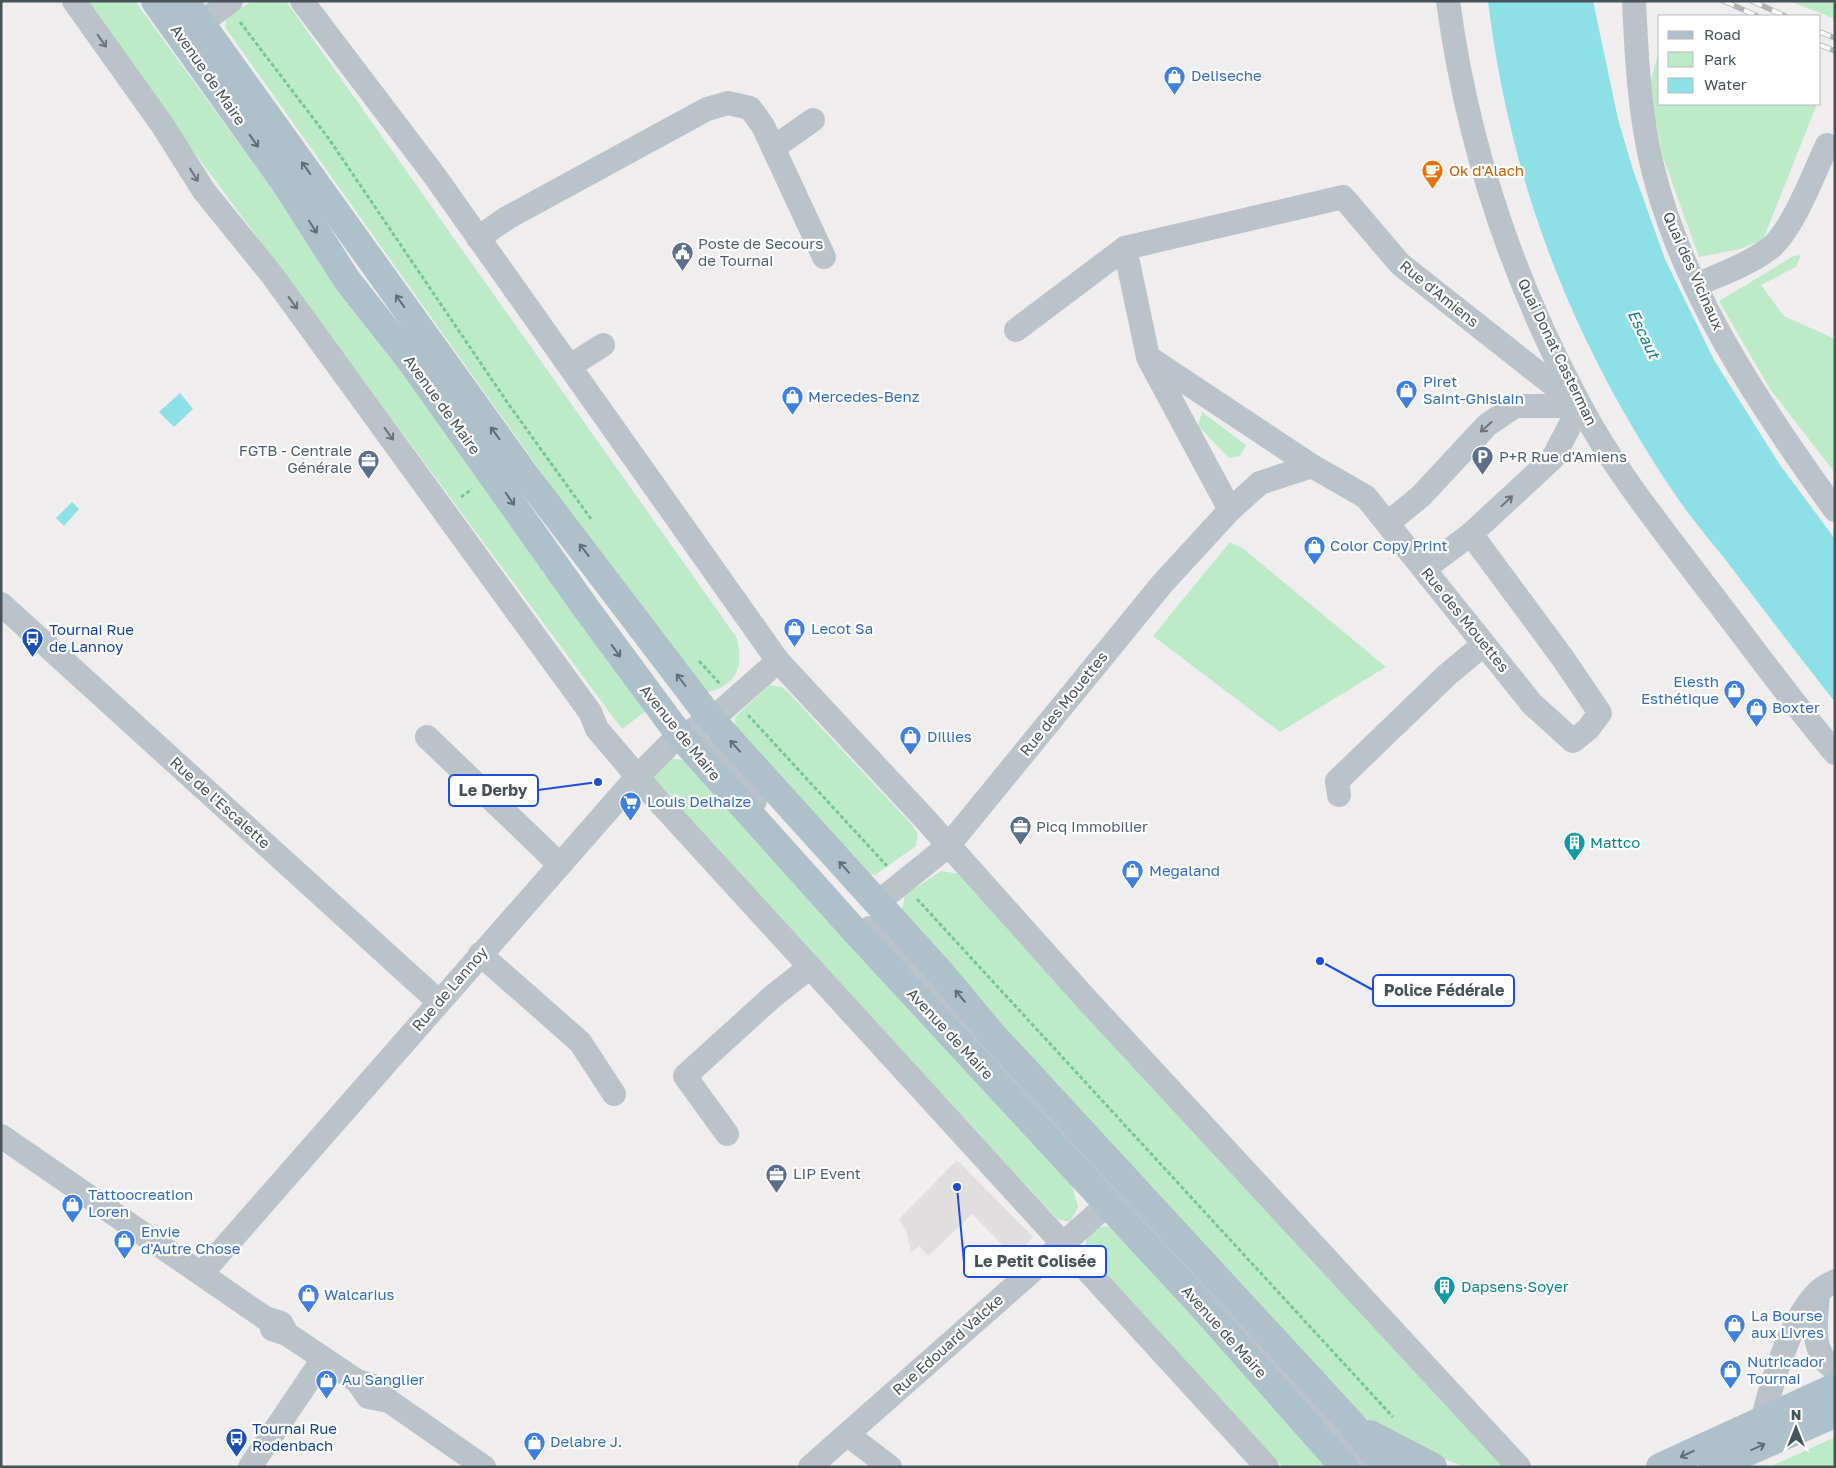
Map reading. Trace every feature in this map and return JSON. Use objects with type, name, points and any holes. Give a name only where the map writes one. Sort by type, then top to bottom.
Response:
[{"type":"main road","name":"Avenue de Maire","points":[[155,1],[287,186],[347,280],[410,360],[680,737],[861,938],[1108,1204],[1344,1467]]},
{"type":"main road","name":"Avenue de Maire","points":[[193,12],[523,472],[711,719],[992,1034],[1352,1424],[1373,1452],[1391,1467]]},
{"type":"main road","points":[[1660,1467],[1763,1418],[1835,1387]]},
{"type":"main road","points":[[1713,1467],[1835,1414]]},
{"type":"main road","points":[[1352,1424],[1433,1467]]},
{"type":"street","points":[[74,1],[163,126],[204,191],[272,275],[579,696],[590,712],[597,729],[637,777],[1267,1467]]},
{"type":"street","points":[[302,1],[434,175],[778,661],[926,820],[1513,1462]]},
{"type":"street","name":"Quai Donat Casterman","points":[[1448,1],[1459,70],[1477,152],[1506,243],[1532,307],[1580,406],[1621,475],[1835,753]]},
{"type":"street","name":"Quai des Vicinaux","points":[[1634,1],[1637,59],[1645,131],[1662,199],[1696,285],[1734,358],[1765,410],[1835,510]]},
{"type":"street","name":"Avenue de Maire","points":[[193,12],[229,3]]},
{"type":"street","points":[[478,238],[508,218],[707,109],[728,103],[750,108],[763,126],[824,257]]},
{"type":"street","points":[[773,148],[813,120]]},
{"type":"street","points":[[1696,285],[1747,263],[1770,248],[1785,232],[1826,146]]},
{"type":"street","name":"Rue d'Amiens","points":[[1016,330],[1125,248],[1343,196],[1400,264],[1580,406]]},
{"type":"street","points":[[1125,248],[1148,357],[1230,510]]},
{"type":"street","points":[[570,366],[603,345]]},
{"type":"street","points":[[1148,357],[1312,466]]},
{"type":"street","points":[[1388,523],[1421,496],[1487,425],[1515,406],[1580,406],[1553,458],[1471,534],[1424,568]]},
{"type":"street","name":"Rue des Mouettes","points":[[948,846],[1162,584],[1230,510],[1260,483],[1312,466],[1366,497],[1532,704],[1573,742],[1588,729],[1600,713],[1562,657],[1471,534]]},
{"type":"street","name":"Rue de l'Escalette","points":[[1,604],[438,1001]]},
{"type":"street","points":[[1339,795],[1338,781],[1447,675],[1484,644]]},
{"type":"street","name":"Rue de Lannoy","points":[[202,1273],[438,1001],[637,777],[680,737],[711,719],[778,661]]},
{"type":"street","points":[[427,737],[560,865]]},
{"type":"street","points":[[680,737],[718,755],[758,805],[876,935],[1074,1144],[1368,1467]]},
{"type":"street","points":[[877,903],[948,846]]},
{"type":"street","points":[[480,954],[580,1042],[614,1094]]},
{"type":"street","points":[[727,1134],[685,1076],[772,997],[810,967]]},
{"type":"street","points":[[1,1136],[265,1318],[281,1322],[287,1334],[357,1381],[377,1388],[389,1401],[484,1467]]},
{"type":"street","name":"Rue Edouard Valcke","points":[[810,1467],[1108,1204]]},
{"type":"street","points":[[1826,1286],[1815,1343],[1827,1364],[1835,1369]]},
{"type":"street","points":[[1763,1418],[1772,1385],[1795,1326],[1826,1286]]},
{"type":"street","points":[[250,1467],[322,1359]]},
{"type":"street","points":[[848,1435],[890,1467]]},
{"type":"path","points":[[229,3],[329,139],[508,402],[594,523]]},
{"type":"path","points":[[695,656],[1394,1418]]},
{"type":"shaded area","points":[[957,1160],[1033,1237],[1014,1257],[972,1214],[928,1256],[920,1246],[911,1252],[906,1230],[899,1219]]},
{"type":"green space","points":[[82,1],[135,1],[418,389],[646,711],[622,729]]},
{"type":"green space","points":[[252,1],[286,1],[737,638],[740,656],[738,669],[733,678],[724,686],[708,692],[696,690],[225,27],[227,17]]},
{"type":"green space","points":[[1790,1],[1835,1],[1835,19]]},
{"type":"green space","points":[[1658,55],[1658,105],[1817,105],[1763,240],[1739,249],[1699,257],[1663,157],[1649,87]]},
{"type":"green space","points":[[1801,255],[1796,267],[1761,285],[1784,316],[1835,339],[1835,473],[1770,389],[1719,301],[1794,256]]},
{"type":"green space","points":[[1202,412],[1246,445],[1240,456],[1229,458],[1198,426]]},
{"type":"green space","points":[[1230,542],[1245,550],[1386,667],[1280,732],[1153,636]]},
{"type":"green space","points":[[769,685],[782,687],[790,694],[913,826],[918,834],[916,846],[875,875],[864,873],[733,730],[736,716]]},
{"type":"green space","points":[[670,758],[683,760],[695,770],[1071,1181],[1078,1207],[1070,1222],[1057,1219],[652,778]]},
{"type":"green space","points":[[941,871],[960,874],[1504,1467],[1466,1467],[1433,1455],[1366,1423],[901,914],[905,895]]},
{"type":"green space","points":[[1113,1227],[1330,1467],[1283,1467],[1086,1256],[1086,1236],[1097,1228]]},
{"type":"green space","points":[[1835,1437],[1835,1467],[1769,1467]]},
{"type":"water","name":"Escaut","points":[[1488,1],[1593,1],[1618,119],[1633,170],[1665,259],[1714,360],[1780,465],[1835,539],[1835,702],[1680,502],[1638,436],[1605,378],[1576,319],[1551,258],[1530,197],[1512,133],[1498,68]]},
{"type":"water","points":[[180,393],[193,409],[174,427],[159,412]]},
{"type":"water","points":[[72,502],[79,509],[64,526],[56,518]]},
{"type":"railway","points":[[1724,1],[1755,15]]},
{"type":"railway","points":[[1752,1],[1783,15]]},
{"type":"railway","points":[[1821,32],[1835,38]]},
{"type":"railway","points":[[1821,45],[1835,51]]},
{"type":"place","name":"Deliseche","points":[[1175,95]]},
{"type":"place","name":"Ok d'Alach","points":[[1433,190]]},
{"type":"place","name":"Poste de Secours de Tournai","points":[[682,272]]},
{"type":"place","name":"Piret Saint-Ghislain","points":[[1407,410]]},
{"type":"place","name":"Mercedes-Benz","points":[[792,416]]},
{"type":"place","name":"P+R Rue d'Amiens","points":[[1483,476]]},
{"type":"place","name":"FGTB - Centrale Générale","points":[[368,479]]},
{"type":"place","name":"Color Copy Print","points":[[1314,565]]},
{"type":"place","name":"Lecot Sa","points":[[795,648]]},
{"type":"place","name":"Tournai Rue de Lannoy","points":[[33,658]]},
{"type":"place","name":"Elesth Esthétique","points":[[1735,710]]},
{"type":"place","name":"Boxter","points":[[1756,727]]},
{"type":"place","name":"Dillies","points":[[911,756]]},
{"type":"place","name":"Le Derby","points":[[598,782]]},
{"type":"place","name":"Louis Delhaize","points":[[631,821]]},
{"type":"place","name":"Picq Immobilier","points":[[1020,846]]},
{"type":"place","name":"Mattco","points":[[1574,862]]},
{"type":"place","name":"Megaland","points":[[1133,890]]},
{"type":"place","name":"Police Fédérale","points":[[1320,961]]},
{"type":"place","name":"Le Petit Colisée","points":[[957,1187]]},
{"type":"place","name":"LIP Event","points":[[777,1193]]},
{"type":"place","name":"Tattoocreation Loren","points":[[72,1223]]},
{"type":"place","name":"Envie d'Autre Chose","points":[[125,1260]]},
{"type":"place","name":"Dapsens·Soyer","points":[[1445,1306]]},
{"type":"place","name":"Walcarius","points":[[308,1314]]},
{"type":"place","name":"La Bourse aux Livres","points":[[1735,1344]]},
{"type":"place","name":"Nutricador Tournai","points":[[1731,1390]]},
{"type":"place","name":"Au Sanglier","points":[[326,1399]]},
{"type":"place","name":"Tournai Rue Rodenbach","points":[[236,1457]]},
{"type":"place","name":"Delabre J.","points":[[534,1461]]}]
